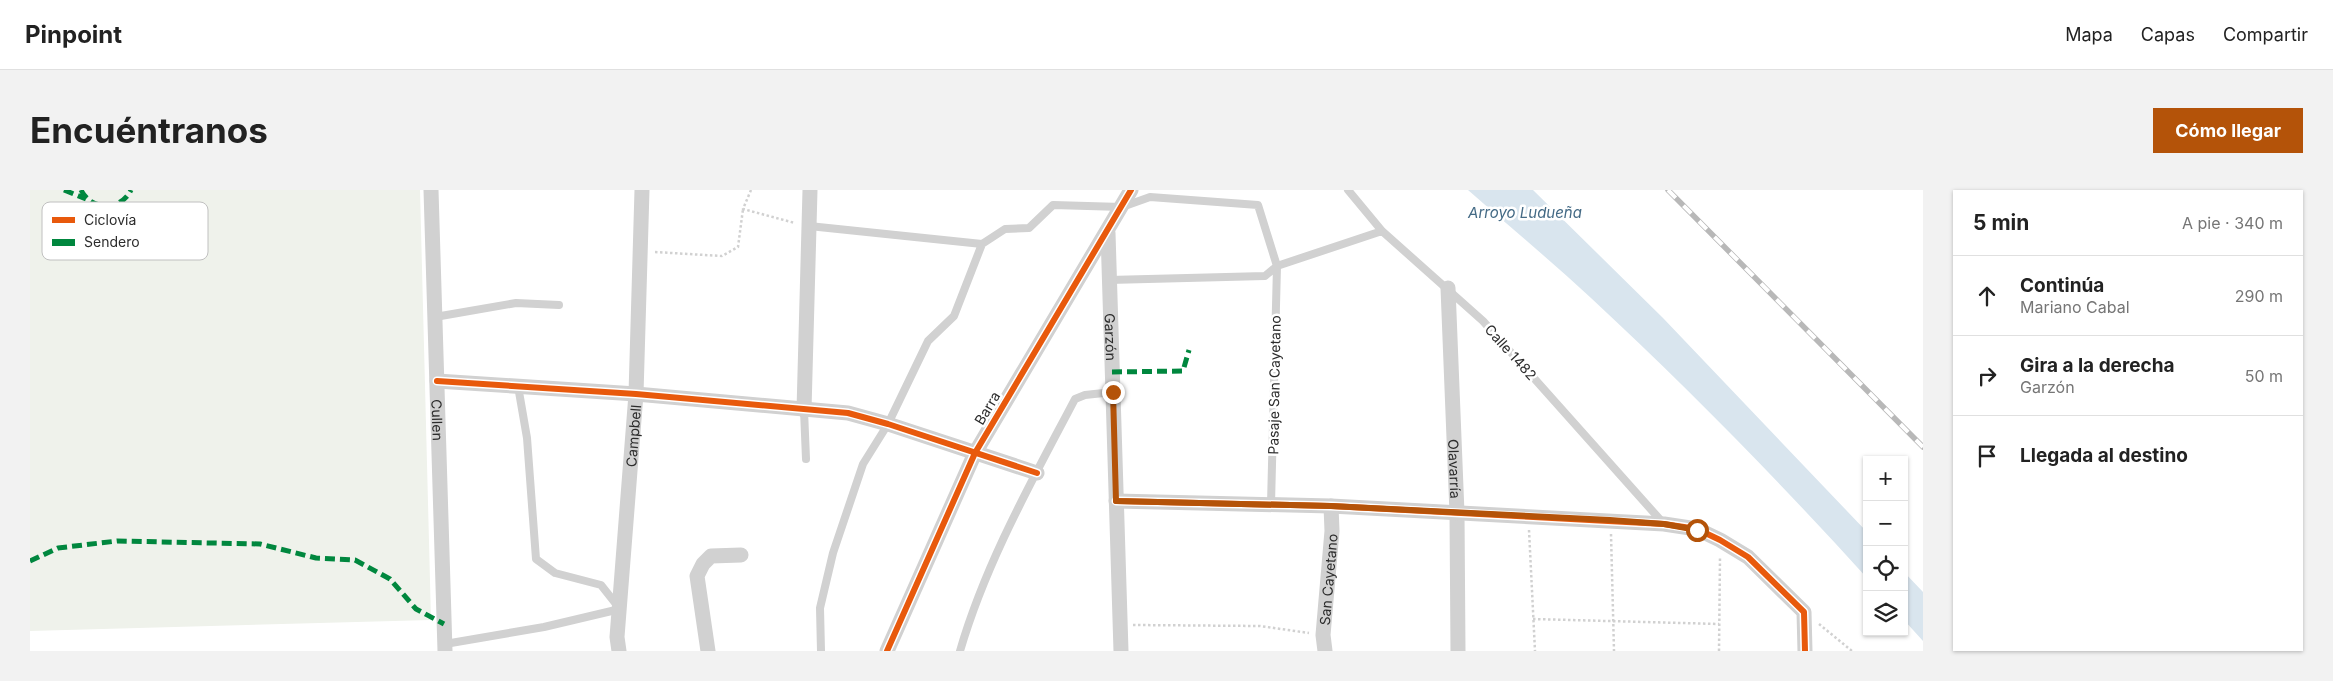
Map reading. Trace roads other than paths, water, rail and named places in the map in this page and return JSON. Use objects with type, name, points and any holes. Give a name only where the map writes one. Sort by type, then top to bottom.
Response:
[{"type":"street","name":"Cullen","points":[[431,190],[445,648]]},
{"type":"street","name":"Campbell","points":[[619,651],[617,636],[636,394],[642,190]]},
{"type":"street","points":[[804,410],[810,190]]},
{"type":"street","name":"Barra","points":[[888,651],[975,452],[1108,232],[1131,190]]},
{"type":"street","name":"Garzón","points":[[1108,232],[1108,280],[1122,651]]},
{"type":"street","name":"Olavarría","points":[[1448,288],[1457,513],[1458,651]]},
{"type":"street","points":[[436,381],[636,394],[848,413],[975,452],[1036,474]]},
{"type":"street","points":[[1116,501],[1331,506],[1610,520],[1664,524],[1697,530],[1720,540],[1748,557],[1804,612],[1805,651]]},
{"type":"street","name":"San Cayetano","points":[[1324,651],[1323,635],[1332,531],[1331,506]]},
{"type":"street","points":[[708,651],[697,576],[703,564],[711,556],[741,555]]},
{"type":"lane","name":"Calle 1482","points":[[1348,190],[1382,231],[1483,321],[1664,524]]},
{"type":"lane","name":"Pasaje San Cayetano","points":[[1122,207],[1150,197],[1258,205],[1277,266],[1271,504]]},
{"type":"lane","points":[[821,651],[820,608],[832,553],[864,464],[888,424],[928,341],[954,316],[982,244],[1005,228],[1029,228],[1053,205],[1122,207]]},
{"type":"lane","points":[[809,226],[982,244]]},
{"type":"lane","points":[[1108,280],[1265,276],[1277,266],[1382,231]]},
{"type":"lane","points":[[435,317],[516,303],[559,304]]},
{"type":"lane","points":[[445,648],[620,609],[600,586],[555,573],[536,559],[527,438],[518,386]]},
{"type":"lane","points":[[960,651],[970,615],[995,554],[1075,400],[1084,394],[1113,392]]},
{"type":"lane","points":[[804,410],[806,459]]},
{"type":"water","name":"Arroyo Ludueña","points":[[1468,190],[1533,190],[1663,318],[1863,528],[1863,574],[1766,470],[1697,400],[1576,284]]},
{"type":"water","points":[[1908,576],[1923,592],[1923,641],[1908,624]]},
{"type":"railway","points":[[1668,190],[1923,447]]}]
